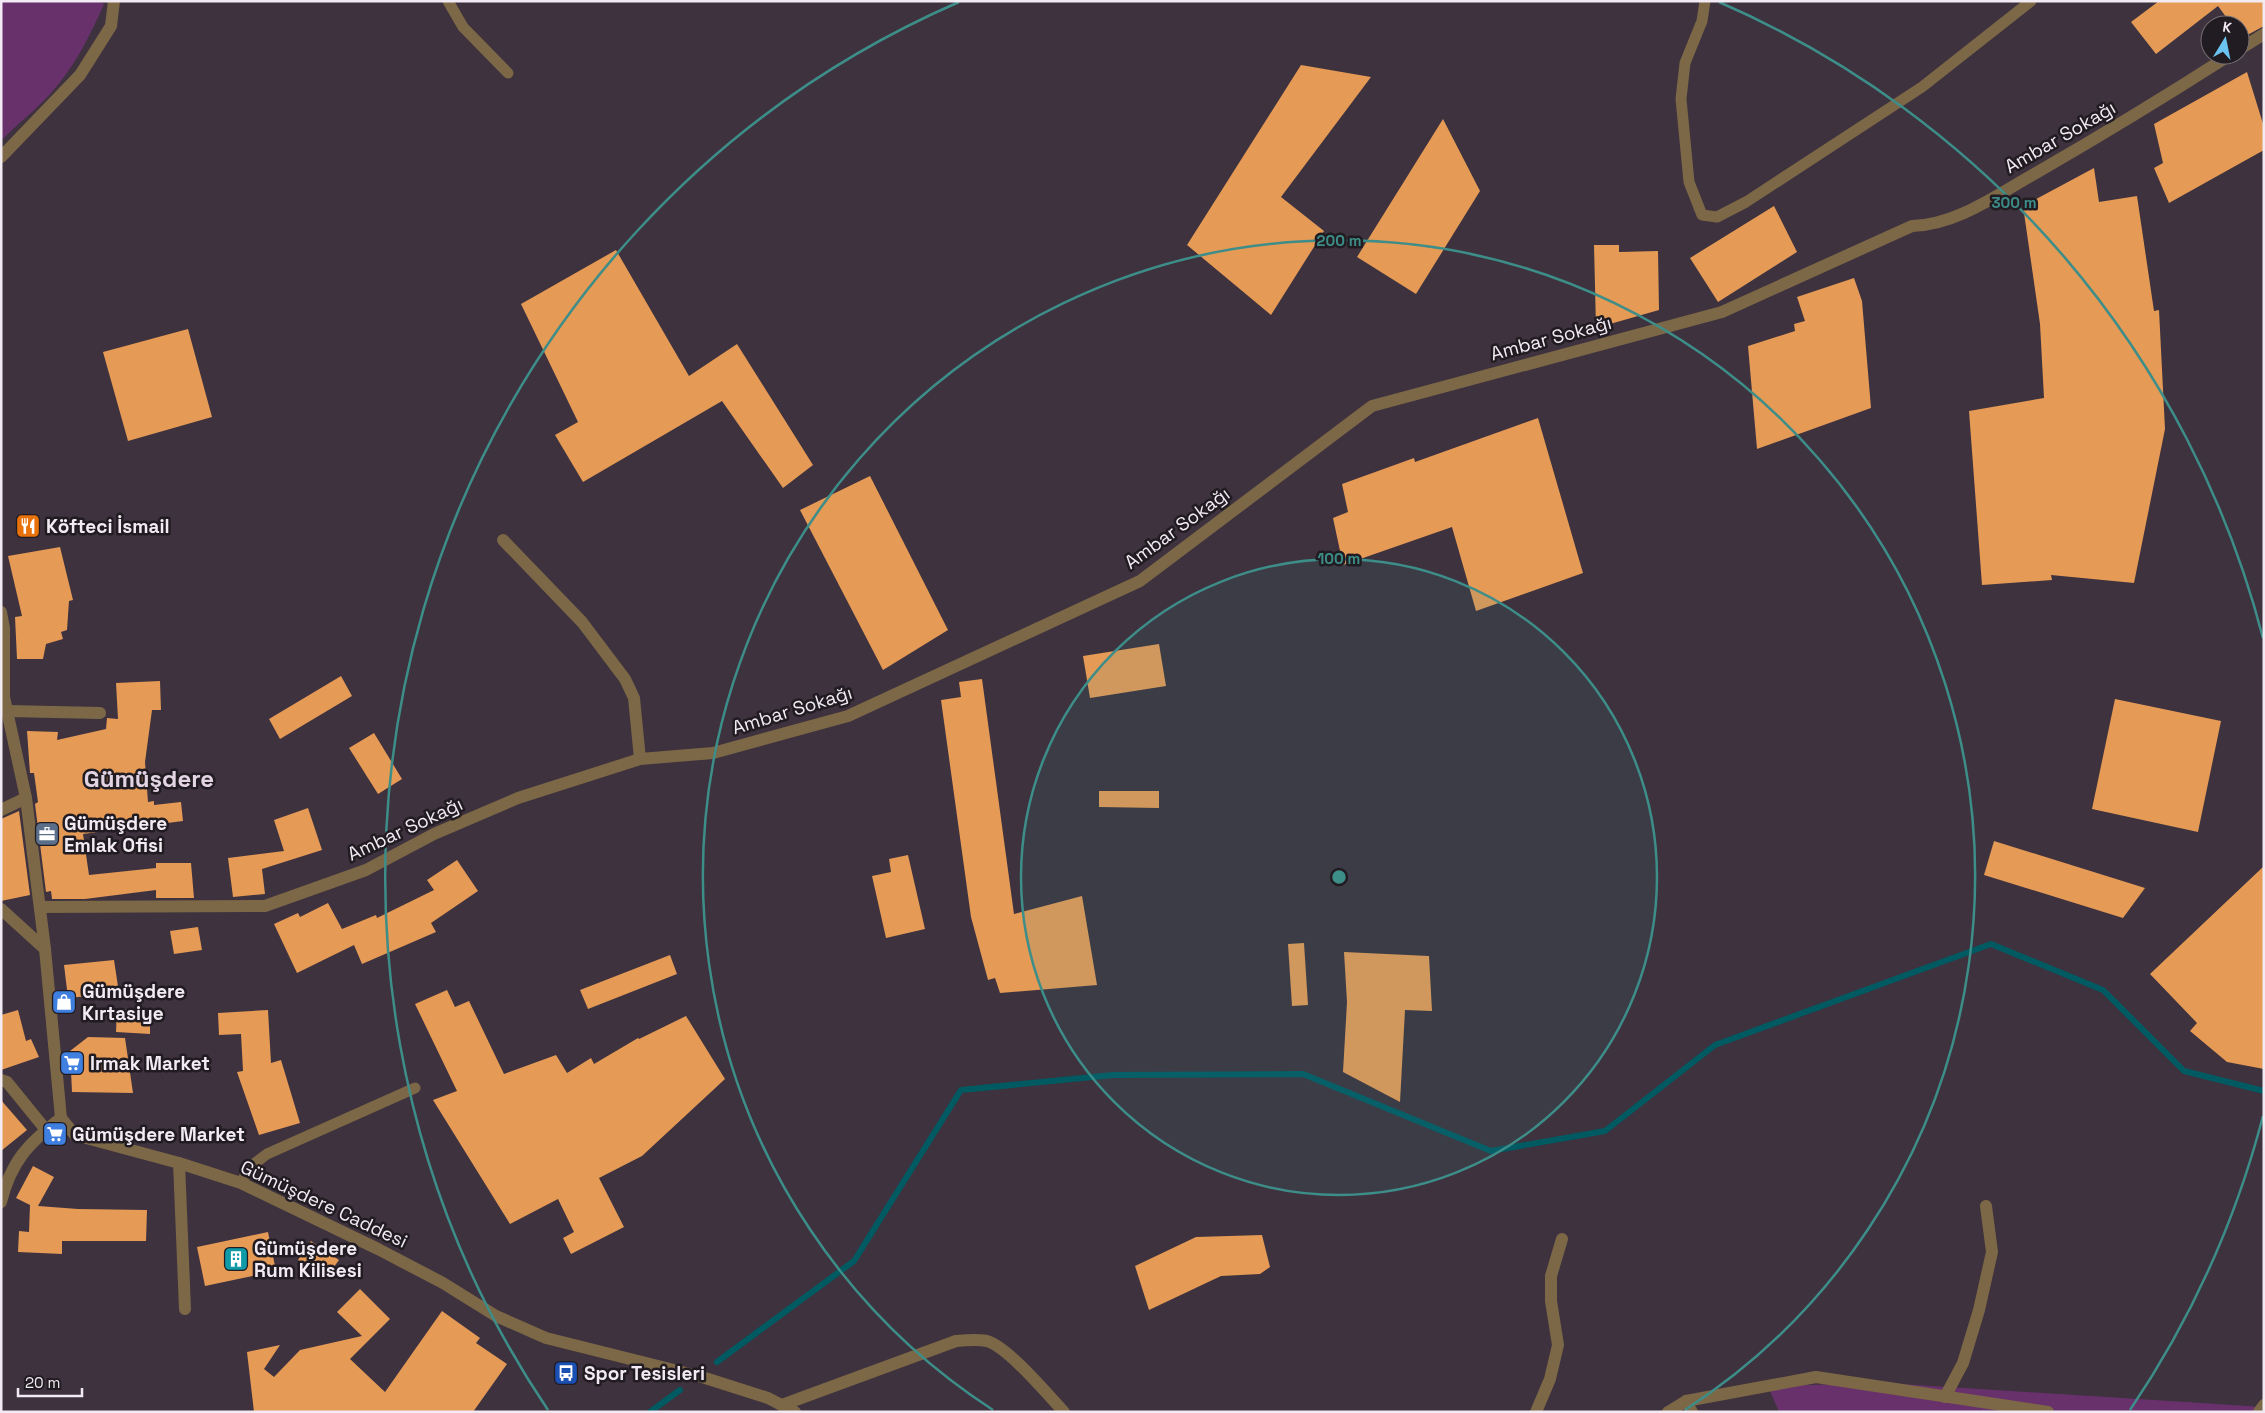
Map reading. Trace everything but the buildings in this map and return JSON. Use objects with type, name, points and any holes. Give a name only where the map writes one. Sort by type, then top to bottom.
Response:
[{"type":"street","points":[[1,157],[80,75],[111,26],[114,1]]},
{"type":"street","points":[[2250,43],[2264,34]]},
{"type":"street","name":"Ambar Sokağı","points":[[40,907],[264,906],[366,870],[434,834],[518,798],[640,759],[713,753],[848,716],[1140,581],[1372,406],[1722,312],[1912,226],[1929,226],[1970,210],[2118,126],[2214,65]]},
{"type":"street","points":[[503,540],[582,622],[625,679],[634,698],[640,759]]},
{"type":"street","points":[[1,612],[3,628],[3,697],[8,711],[26,798],[45,949],[62,1118],[25,1149],[6,1184],[1,1202]]},
{"type":"street","points":[[8,711],[100,713]]},
{"type":"street","points":[[1,810],[26,798]]},
{"type":"street","points":[[1,909],[45,949]]},
{"type":"street","points":[[1,1080],[7,1082],[46,1130]]},
{"type":"street","name":"Gümüşdere Caddesi","points":[[62,1118],[75,1135],[179,1162],[241,1183],[378,1249],[443,1283],[496,1316],[546,1338],[702,1377],[768,1398],[796,1412]]},
{"type":"street","points":[[179,1162],[185,1309]]},
{"type":"street","points":[[1945,1396],[1963,1363],[1979,1310],[1992,1252],[1986,1206]]},
{"type":"street","points":[[1536,1412],[1550,1379],[1558,1345],[1551,1301],[1551,1276],[1562,1239]]},
{"type":"street","points":[[782,1405],[956,1342],[972,1340],[995,1344],[1064,1412]]},
{"type":"street","points":[[1668,1412],[1816,1377],[2048,1412]]},
{"type":"street","points":[[2259,1412],[2264,1405]]},
{"type":"lane","points":[[448,1],[463,27],[508,73]]},
{"type":"lane","points":[[1705,1],[1702,21],[1685,63],[1681,99],[1689,182],[1702,214],[1717,216],[1746,202],[1922,87],[2031,1]]},
{"type":"lane","points":[[241,1183],[250,1167],[267,1154],[416,1088]]},
{"type":"shaded area","points":[[1,1],[98,1],[104,4],[81,50],[60,83],[1,141]]},
{"type":"shaded area","points":[[1884,1383],[2264,1407],[2264,1412],[1779,1412],[1768,1386]]},
{"type":"waterway","points":[[717,1362],[854,1261],[961,1090],[1113,1075],[1303,1074],[1491,1151],[1605,1131],[1715,1045],[1991,944],[2103,990],[2184,1071],[2264,1091]]},
{"type":"waterway","points":[[650,1412],[680,1390]]},
{"type":"place","name":"Köfteci İsmail","points":[[28,526]]},
{"type":"place","name":"Gümüşdere Emlak Ofisi","points":[[47,834]]},
{"type":"place","name":"Gümüşdere Kırtasiye","points":[[64,1002]]},
{"type":"place","name":"Irmak Market","points":[[72,1063]]},
{"type":"place","name":"Gümüşdere Market","points":[[55,1134]]},
{"type":"place","name":"Gümüşdere Rum Kilisesi","points":[[236,1259]]},
{"type":"place","name":"Spor Tesisleri","points":[[566,1373]]},
{"type":"district","name":"Gümüşdere","points":[[149,778]]}]
